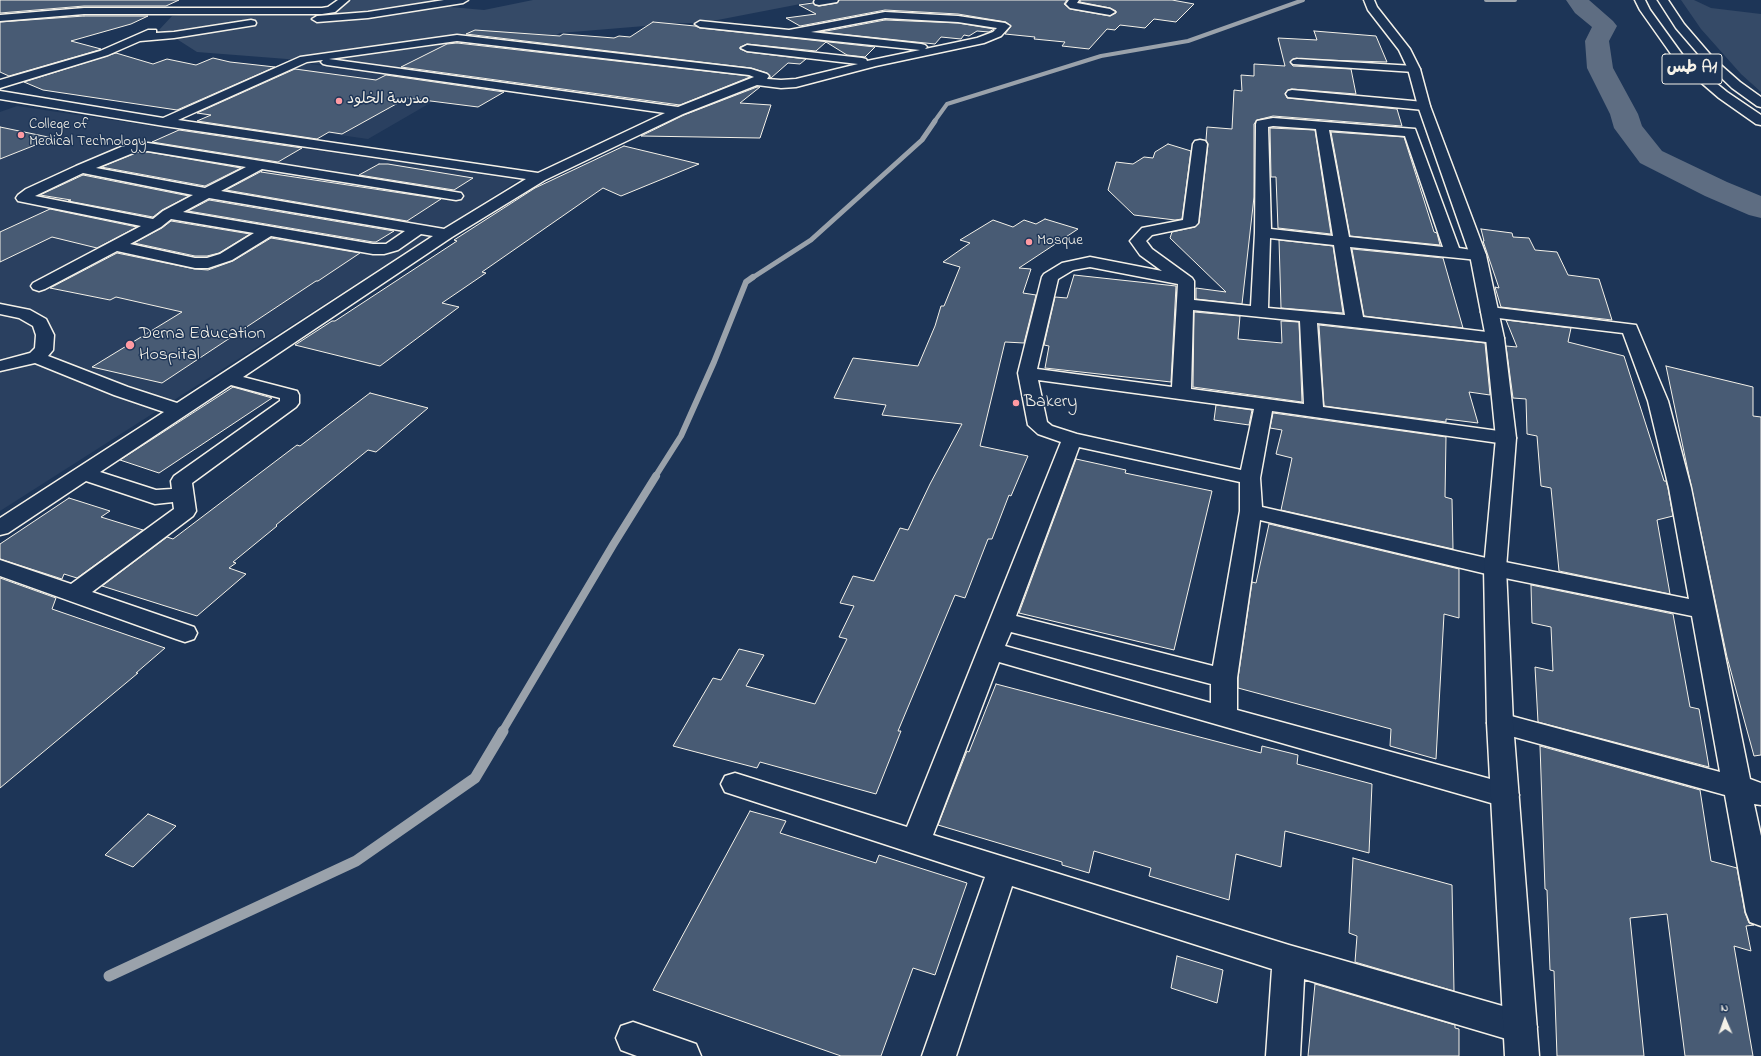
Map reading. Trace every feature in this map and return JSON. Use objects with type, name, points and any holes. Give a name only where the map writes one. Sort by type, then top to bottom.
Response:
[{"type":"main road","points":[[0,84],[104,53],[139,38],[165,24],[200,0]]},
{"type":"main road","points":[[232,11],[249,0]]},
{"type":"main road","points":[[0,18],[84,11],[326,11],[331,10],[344,0]]},
{"type":"main road","points":[[139,38],[174,35],[261,22],[368,16],[463,0]]},
{"type":"main road","points":[[819,2],[833,0]]},
{"type":"main road","points":[[1074,0],[1071,4],[1074,6],[1106,15],[1119,4]]},
{"type":"main road","points":[[1369,0],[1372,8],[1404,49],[1414,69],[1424,106],[1478,255],[1495,338],[1506,438],[1495,568],[1500,723],[1522,1056]]},
{"type":"main road","name":"طس A1","points":[[1640,0],[1645,10],[1680,59],[1723,95],[1761,121]]},
{"type":"main road","name":"طس A1","points":[[1663,0],[1680,26],[1711,62],[1736,85],[1761,103]]},
{"type":"main road","points":[[36,14],[44,5]]},
{"type":"main road","points":[[23,27],[84,11]]},
{"type":"main road","points":[[756,81],[776,84],[792,84],[875,63],[990,37],[1002,30],[1005,26],[958,19],[886,15],[790,33]]},
{"type":"main road","points":[[700,24],[942,49]]},
{"type":"main road","points":[[423,54],[457,38]]},
{"type":"main road","points":[[0,528],[447,234],[540,178],[679,111],[756,81],[763,76],[751,72],[457,38],[304,59],[164,122]]},
{"type":"main road","points":[[0,78],[93,51],[120,46]]},
{"type":"main road","points":[[747,48],[875,63]]},
{"type":"main road","points":[[304,59],[679,111]]},
{"type":"main road","points":[[388,71],[409,61]]},
{"type":"main road","points":[[1297,62],[1414,69]]},
{"type":"main road","points":[[1292,94],[1424,106]]},
{"type":"main road","points":[[0,95],[164,122],[540,178]]},
{"type":"main road","points":[[0,108],[24,99]]},
{"type":"main road","points":[[1259,312],[1263,233],[1262,124],[1273,122],[1410,132],[1453,253]]},
{"type":"main road","points":[[1322,125],[1342,240],[1354,321]]},
{"type":"main road","points":[[1186,281],[1146,252],[1138,241],[1147,231],[1190,223],[1200,144]]},
{"type":"main road","points":[[419,229],[392,246],[384,249],[373,249],[273,232],[162,219],[22,198],[31,192],[81,169],[126,150],[143,146],[456,196]]},
{"type":"main road","points":[[38,286],[116,246],[206,193],[259,165]]},
{"type":"main road","points":[[81,169],[206,193],[315,210],[447,234]]},
{"type":"main road","points":[[116,246],[195,263],[208,263],[226,257],[315,210]]},
{"type":"main road","points":[[1263,233],[1478,255]]},
{"type":"main road","points":[[1186,281],[1090,262],[1068,266],[1050,277],[1028,373],[1038,424],[1045,430],[1072,439],[1250,478]]},
{"type":"main road","points":[[1181,394],[1186,281]]},
{"type":"main road","points":[[1186,304],[1354,321],[1495,338]]},
{"type":"main road","points":[[0,309],[24,314],[40,323],[44,336],[44,350],[36,357],[0,366]]},
{"type":"main road","points":[[1490,312],[1630,329],[1658,401],[1680,488],[1703,610],[1748,790],[1761,912]]},
{"type":"main road","points":[[1308,316],[1314,411]]},
{"type":"main road","points":[[36,357],[121,391],[178,410]]},
{"type":"main road","points":[[1028,373],[1506,438]]},
{"type":"main road","points":[[75,594],[185,511],[181,481],[289,403],[290,395],[227,378]]},
{"type":"main road","points":[[1224,715],[1224,678],[1250,511],[1250,478],[1264,405]]},
{"type":"main road","points":[[916,842],[1072,439]]},
{"type":"main road","points":[[84,473],[155,497],[183,495]]},
{"type":"main road","points":[[1250,511],[1495,568],[1703,610]]},
{"type":"main road","points":[[0,568],[185,633]]},
{"type":"main road","points":[[1002,621],[1224,678]]},
{"type":"main road","points":[[991,651],[1224,715],[1505,795]]},
{"type":"main road","points":[[1500,723],[1748,790]]},
{"type":"main road","points":[[735,784],[1289,960],[1520,1026]]},
{"type":"main road","points":[[939,1056],[1002,870]]},
{"type":"main road","points":[[1283,1056],[1289,960]]},
{"type":"main road","points":[[633,1038],[684,1056]]},
{"type":"shaded area","points":[[352,0],[462,0],[450,7],[484,10],[533,0],[821,0],[702,23],[681,23],[560,33],[556,35],[479,31],[390,75],[287,59],[197,52],[172,36],[159,30],[172,16],[191,13],[334,12]]},
{"type":"shaded area","points":[[1681,0],[1694,0],[1711,8],[1761,14],[1761,92],[1741,74],[1701,29]]},
{"type":"shaded area","points":[[295,62],[463,84],[368,139],[186,113]]},
{"type":"shaded area","name":"Derna Education Hospital","points":[[17,106],[519,180],[0,511],[0,112]]},
{"type":"building","points":[[0,0],[179,0],[166,6],[84,6],[0,13]]},
{"type":"building","points":[[839,0],[1067,0],[1064,4],[1070,9],[1110,16],[1116,13],[1116,11],[1110,8],[1080,2],[1080,0],[1172,0],[1194,4],[1176,22],[1154,19],[1145,28],[1120,25],[1115,30],[1107,29],[1089,49],[1062,46],[1065,42],[1005,34],[1011,26],[1006,22],[958,14],[885,10],[800,26],[786,18],[816,14],[799,5],[813,3],[819,6],[837,3]]},
{"type":"building","points":[[84,16],[148,16],[131,24],[71,41],[101,49],[99,50],[9,76],[0,72],[0,22]]},
{"type":"building","points":[[885,20],[958,23],[994,29],[989,32],[977,31],[969,36],[964,35],[961,39],[941,37],[935,44],[821,32]]},
{"type":"building","points":[[653,22],[875,47],[865,57],[847,55],[826,42],[816,51],[747,44],[740,47],[740,49],[747,52],[806,59],[800,64],[788,63],[771,78],[767,73],[751,68],[466,34],[475,30],[560,36],[563,34],[614,38],[619,36],[630,37]]},
{"type":"building","points":[[1314,31],[1376,36],[1387,62],[1293,59],[1290,62],[1293,66],[1351,69],[1356,94],[1292,89],[1285,93],[1287,98],[1397,109],[1402,126],[1273,116],[1257,120],[1254,124],[1254,197],[1242,304],[1196,299],[1196,288],[1226,292],[1170,238],[1172,232],[1195,227],[1199,223],[1208,144],[1206,140],[1207,127],[1232,129],[1234,90],[1242,91],[1241,75],[1254,76],[1254,64],[1285,66],[1278,38],[1317,40]]},
{"type":"building","points":[[457,43],[750,77],[680,105],[401,67],[447,44]]},
{"type":"building","points":[[116,53],[153,64],[167,59],[196,65],[213,58],[230,62],[275,67],[177,110],[43,90],[24,82]]},
{"type":"building","points":[[295,69],[376,80],[386,75],[504,92],[478,107],[407,98],[342,134],[329,132],[317,139],[197,121],[211,115],[197,113]]},
{"type":"building","points":[[760,87],[740,103],[771,105],[760,138],[641,136],[684,115]]},
{"type":"building","name":"College of Medical Technology","points":[[0,127],[53,138],[0,159]]},
{"type":"building","points":[[1270,128],[1315,130],[1331,234],[1278,228],[1276,177],[1271,177]]},
{"type":"building","points":[[179,130],[302,148],[278,162],[152,142]]},
{"type":"building","points":[[1331,132],[1404,137],[1434,232],[1437,233],[1440,245],[1350,236]]},
{"type":"building","points":[[1168,144],[1191,151],[1182,219],[1175,220],[1134,215],[1108,190],[1116,162],[1133,164],[1144,157],[1153,158],[1155,152]]},
{"type":"building","points":[[624,146],[699,164],[621,196],[603,188],[482,272],[486,273],[442,303],[459,307],[380,366],[295,345],[332,321],[335,321],[457,241],[454,240],[535,188]]},
{"type":"building","points":[[138,152],[148,152],[241,168],[205,186],[101,167]]},
{"type":"building","points":[[379,164],[388,164],[473,178],[454,190],[359,175]]},
{"type":"building","points":[[262,171],[261,172],[441,199],[407,221],[226,190]]},
{"type":"building","points":[[83,175],[189,196],[162,210],[153,217],[40,195]]},
{"type":"building","points":[[209,200],[394,231],[376,242],[373,242],[188,211]]},
{"type":"building","points":[[50,209],[137,227],[97,248],[52,237],[0,262],[0,232]]},
{"type":"building","points":[[1045,219],[1078,229],[1019,268],[1031,269],[1023,293],[1036,295],[1024,343],[1005,342],[980,446],[1028,456],[1011,496],[1009,495],[992,539],[988,539],[965,598],[955,595],[898,731],[901,731],[876,794],[760,762],[757,768],[673,746],[713,678],[721,680],[739,649],[764,655],[746,686],[815,704],[847,639],[839,637],[854,606],[840,603],[853,576],[874,581],[900,528],[908,530],[930,484],[962,424],[882,415],[886,405],[834,398],[853,358],[918,366],[935,326],[941,306],[944,306],[960,267],[943,262],[970,243],[960,240],[993,220],[1013,227],[1024,220],[1036,224]]},
{"type":"building","points":[[171,221],[250,234],[219,253],[207,256],[195,256],[134,243],[162,228]]},
{"type":"building","points":[[1481,229],[1512,233],[1513,237],[1529,238],[1535,250],[1557,252],[1568,275],[1599,279],[1612,320],[1501,307],[1495,287],[1499,288],[1483,241]]},
{"type":"building","points":[[271,238],[360,253],[162,383],[92,367],[182,312],[116,297],[110,300],[50,288],[117,253],[195,269],[208,270],[233,261]]},
{"type":"building","points":[[1279,240],[1333,246],[1343,313],[1281,308]]},
{"type":"building","points":[[1352,249],[1443,258],[1463,328],[1364,316]]},
{"type":"building","points":[[1074,275],[1176,286],[1171,382],[1045,368],[1049,346],[1044,345],[1055,297],[1067,298]]},
{"type":"building","points":[[1194,312],[1240,316],[1238,339],[1282,343],[1281,321],[1299,322],[1302,402],[1193,387]]},
{"type":"building","points":[[1506,320],[1571,328],[1568,342],[1624,356],[1664,481],[1666,481],[1668,488],[1673,516],[1657,520],[1670,594],[1559,571],[1551,488],[1541,486],[1537,436],[1527,434],[1526,399],[1513,398],[1506,346],[1517,347]]},
{"type":"building","points":[[1319,325],[1485,343],[1490,395],[1469,392],[1478,423],[1446,419],[1446,422],[1324,406]]},
{"type":"building","points":[[1666,366],[1753,387],[1753,416],[1761,417],[1761,755],[1754,756],[1727,657]]},
{"type":"building","points":[[233,387],[272,398],[159,473],[120,460]]},
{"type":"building","points":[[370,393],[428,408],[376,452],[368,450],[233,562],[236,563],[229,568],[246,574],[197,616],[102,586],[167,537],[173,539],[297,445],[300,446]]},
{"type":"building","points":[[1216,405],[1252,410],[1249,425],[1214,420]]},
{"type":"building","points":[[1273,413],[1446,437],[1445,497],[1452,499],[1453,549],[1281,510],[1292,458],[1276,454],[1282,430],[1270,428]]},
{"type":"building","points":[[1076,459],[1126,470],[1125,473],[1212,491],[1174,650],[1019,613]]},
{"type":"building","points":[[69,498],[110,511],[101,517],[143,530],[77,578],[64,574],[62,579],[0,559],[0,544]]},
{"type":"building","points":[[1269,524],[1459,569],[1459,618],[1444,614],[1436,759],[1390,746],[1391,729],[1238,688],[1238,678],[1252,582],[1256,583]]},
{"type":"building","points":[[0,578],[56,598],[52,609],[165,648],[136,673],[138,673],[0,788]]},
{"type":"building","points":[[1531,585],[1673,614],[1690,707],[1699,709],[1709,767],[1538,722],[1535,667],[1553,671],[1551,627],[1532,623]]},
{"type":"building","points":[[996,684],[1261,753],[1262,746],[1298,755],[1297,764],[1372,784],[1369,853],[1285,831],[1281,867],[1236,854],[1229,900],[1149,876],[1151,868],[1094,851],[1089,873],[1062,865],[1062,862],[938,825],[967,751],[969,752]]},
{"type":"building","points":[[1540,746],[1700,790],[1711,861],[1737,868],[1745,913],[1749,923],[1754,925],[1746,926],[1751,951],[1734,946],[1753,1056],[1685,1056],[1667,914],[1630,918],[1644,1056],[1557,1056],[1554,971],[1550,970],[1547,890],[1545,889]]},
{"type":"building","points":[[750,811],[786,821],[780,833],[876,863],[879,855],[967,883],[935,975],[913,968],[881,1056],[841,1056],[653,990]]},
{"type":"building","points":[[148,814],[176,826],[133,867],[105,855]]},
{"type":"building","points":[[1353,858],[1452,885],[1454,991],[1355,962],[1357,936],[1349,933]]},
{"type":"building","points":[[1177,956],[1223,970],[1217,1003],[1171,988]]},
{"type":"building","points":[[1315,984],[1455,1025],[1455,1028],[1459,1029],[1459,1056],[1308,1056]]},
{"type":"waterway","points":[[934,122],[947,104],[1101,56],[1188,41],[1303,0]]},
{"type":"waterway","points":[[1486,0],[1515,0]]},
{"type":"waterway","points":[[1577,0],[1583,8],[1605,26],[1597,41],[1600,68],[1624,114],[1628,128],[1651,157],[1716,189],[1761,208]]},
{"type":"waterway","points":[[752,278],[811,240],[922,140],[935,121]]},
{"type":"waterway","points":[[655,477],[681,436],[714,362],[746,282],[753,277]]},
{"type":"waterway","points":[[502,732],[613,545],[656,476]]},
{"type":"waterway","points":[[109,976],[356,861],[475,778],[503,731]]},
{"type":"place","name":"مدرسة الخلود","points":[[339,101]]},
{"type":"place","name":"College of Medical Technology","points":[[21,135]]},
{"type":"place","name":"Mosque","points":[[1029,242]]},
{"type":"place","name":"Derna Education Hospital","points":[[130,345]]},
{"type":"place","name":"Bakery","points":[[1016,403]]}]
